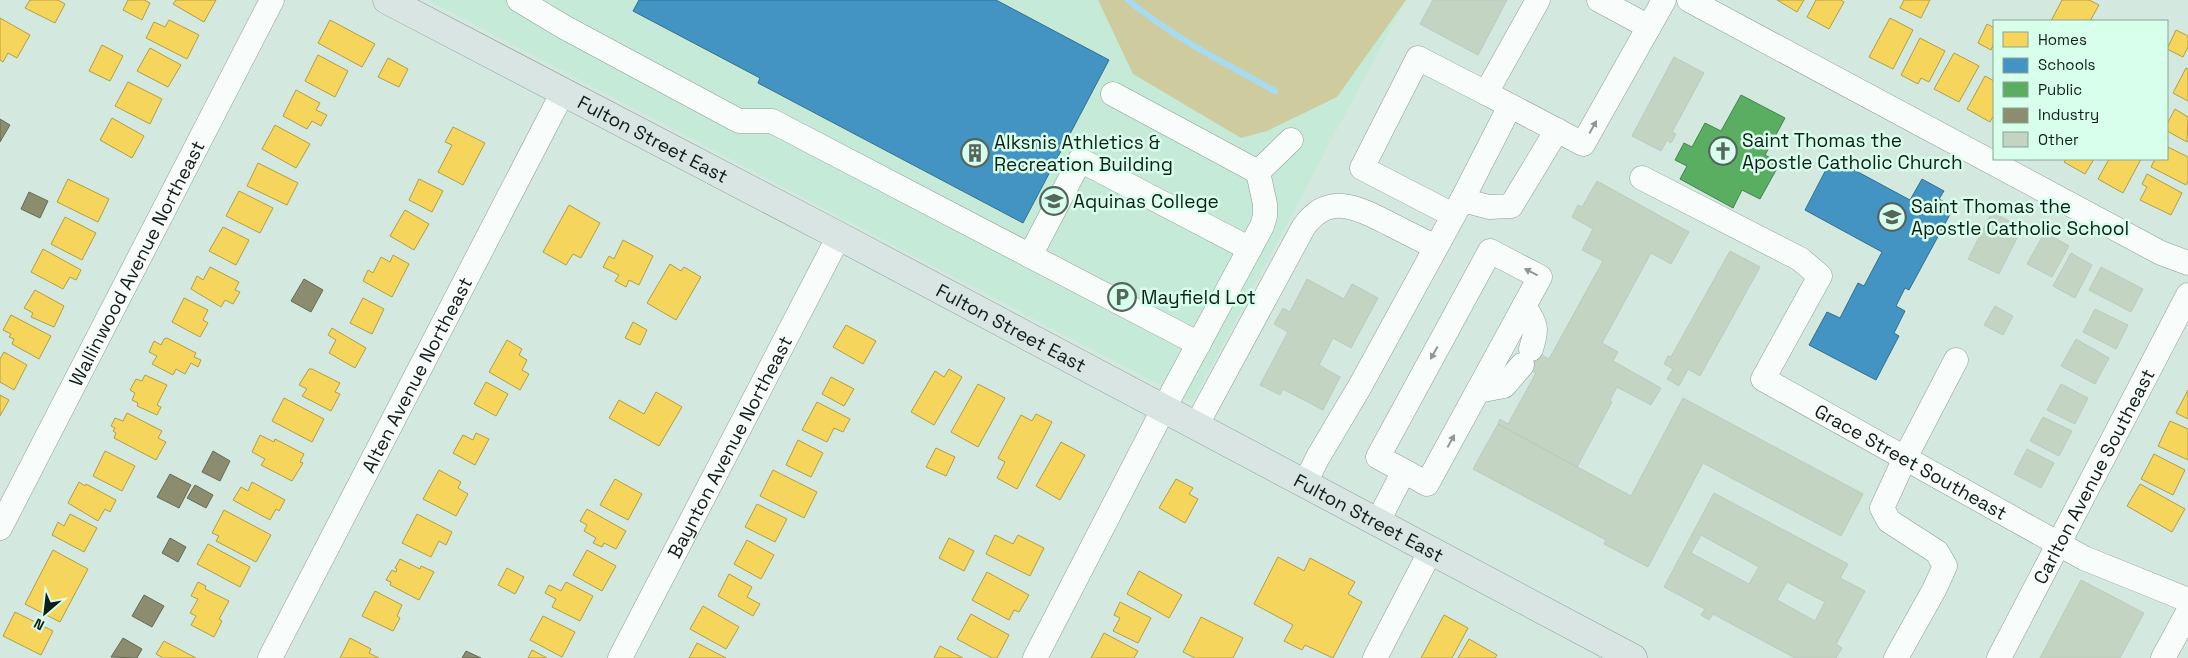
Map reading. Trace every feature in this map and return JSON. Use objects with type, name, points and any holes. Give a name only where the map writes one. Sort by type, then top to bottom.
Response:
[{"type":"main road","name":"Fulton Street East","points":[[387,0],[839,236],[1633,658]]},
{"type":"street","name":"Wallinwood Avenue Northeast","points":[[0,528],[272,0]]},
{"type":"street","points":[[519,0],[564,27],[739,121],[772,121],[1199,344]]},
{"type":"street","points":[[1486,93],[1538,0]]},
{"type":"street","points":[[1599,0],[1649,27]]},
{"type":"street","points":[[1557,130],[1511,206],[1457,207],[1362,168],[1418,58],[1557,130],[1583,144],[1664,0]]},
{"type":"street","points":[[1688,0],[2161,253],[2188,263]]},
{"type":"street","name":"Alten Avenue Northeast","points":[[270,658],[563,92]]},
{"type":"street","points":[[1035,658],[1164,408],[1250,249],[1265,216],[1265,198],[1258,172],[1113,94]]},
{"type":"street","points":[[1305,483],[1318,457],[1359,388],[1510,106]]},
{"type":"street","points":[[1258,172],[1291,140]]},
{"type":"street","points":[[1030,256],[1080,160],[1250,249]]},
{"type":"street","name":"Grace Street Southeast","points":[[1642,178],[1800,259],[1820,276],[1763,379],[2084,558],[2188,600]]},
{"type":"street","points":[[1196,426],[1303,228],[1321,210],[1336,206],[1355,208],[1435,247]]},
{"type":"street","name":"Baynton Avenue Northeast","points":[[620,658],[839,236]]},
{"type":"street","points":[[1490,251],[1540,277],[1478,391],[1427,484],[1378,457],[1490,251]]},
{"type":"street","name":"Carlton Avenue Southeast","points":[[1999,658],[2188,295]]},
{"type":"street","points":[[1478,391],[1504,386],[1527,357],[1536,334],[1535,323],[1524,306]]},
{"type":"street","points":[[1896,658],[1934,590],[1945,566],[1936,552],[1889,521],[1882,508],[1905,458],[1956,360]]},
{"type":"street","points":[[1378,521],[1404,471]]},
{"type":"street","points":[[1375,658],[1431,550]]},
{"type":"street","points":[[2163,658],[2188,612]]},
{"type":"shaded area","name":"Aquinas College","points":[[428,0],[1406,0],[1192,402]]},
{"type":"shaded area","points":[[1098,0],[1406,0],[1337,97],[1267,131],[1241,138],[1133,74]]},
{"type":"building: Homes","points":[[30,0],[58,0],[65,4],[55,23],[25,8]]},
{"type":"building: Homes","points":[[128,0],[144,0],[150,3],[142,20],[123,10]]},
{"type":"building: Homes","points":[[176,0],[216,0],[204,22],[173,4]]},
{"type":"building: Homes","points":[[1777,0],[1804,0],[1797,12]]},
{"type":"building: Homes","points":[[1816,0],[1841,0],[1844,2],[1829,29],[1807,17]]},
{"type":"building: Homes","points":[[1904,0],[1930,0],[1921,18],[1900,8]]},
{"type":"building: Homes","points":[[2062,0],[2089,0],[2099,5],[2091,20],[2052,20]]},
{"type":"building: Homes","points":[[0,18],[30,35],[17,58],[8,53],[3,62],[0,60]]},
{"type":"building: Homes","points":[[1890,18],[1913,30],[1893,69],[1869,57]]},
{"type":"building: Homes","points":[[169,20],[199,35],[187,59],[146,38],[154,22],[165,27]]},
{"type":"building: Homes","points":[[330,20],[375,44],[362,67],[318,43]]},
{"type":"building: Homes","points":[[1987,24],[1993,27],[1993,45],[1991,50],[1978,43]]},
{"type":"building: Homes","points":[[2176,30],[2188,36],[2188,47],[2183,57],[2168,50]]},
{"type":"building: Homes","points":[[1920,38],[1945,51],[1929,82],[1921,78],[1918,84],[1901,75]]},
{"type":"building: Homes","points":[[102,45],[123,56],[110,81],[89,71]]},
{"type":"building: Homes","points":[[150,48],[181,65],[168,87],[137,71]]},
{"type":"building: Homes","points":[[1954,53],[1979,66],[1959,102],[1934,89]]},
{"type":"building: Homes","points":[[318,55],[348,71],[335,97],[305,81]]},
{"type":"building: Homes","points":[[388,58],[408,69],[399,87],[378,77]]},
{"type":"building: Homes","points":[[2186,68],[2188,69],[2188,101],[2173,93]]},
{"type":"building: Homes","points":[[1985,76],[1993,80],[1993,117],[1990,122],[1967,109]]},
{"type":"building: Homes","points":[[128,82],[162,99],[150,124],[115,106]]},
{"type":"building: Homes","points":[[296,90],[320,103],[316,110],[327,115],[321,126],[312,121],[307,129],[283,116]]},
{"type":"building: Homes","points":[[2175,109],[2188,117],[2187,142],[2168,132],[2168,122]]},
{"type":"building: Homes","points":[[112,118],[144,136],[132,158],[100,140]]},
{"type":"building: Homes","points":[[275,125],[310,144],[296,168],[262,149]]},
{"type":"building: Homes","points":[[453,127],[485,143],[463,185],[438,172],[452,145],[445,142]]},
{"type":"building: Homes","points":[[2168,147],[2188,157],[2188,181],[2186,185],[2151,167],[2154,160],[2168,160]]},
{"type":"building: Homes","points":[[2065,160],[2093,160],[2085,174],[2064,162]]},
{"type":"building: Homes","points":[[2108,160],[2140,160],[2123,193],[2098,179]]},
{"type":"building: Homes","points":[[258,163],[298,183],[287,205],[247,186]]},
{"type":"building: Homes","points":[[2147,174],[2182,193],[2171,215],[2140,200],[2147,187],[2142,184]]},
{"type":"building: Homes","points":[[68,179],[109,199],[98,222],[57,202]]},
{"type":"building: Homes","points":[[419,179],[443,191],[432,212],[409,200]]},
{"type":"building: Homes","points":[[239,191],[273,208],[260,233],[226,216]]},
{"type":"building: Homes","points":[[569,205],[600,223],[581,258],[573,254],[566,265],[543,252]]},
{"type":"building: Homes","points":[[405,210],[429,224],[414,250],[390,236]]},
{"type":"building: Homes","points":[[65,217],[96,233],[82,260],[51,244]]},
{"type":"building: Homes","points":[[223,227],[249,240],[236,265],[209,251]]},
{"type":"building: Homes","points":[[623,240],[653,256],[639,285],[629,280],[626,287],[615,281],[619,275],[603,267],[609,256],[614,259]]},
{"type":"building: Homes","points":[[43,249],[81,270],[76,280],[70,277],[63,289],[31,272]]},
{"type":"building: Homes","points":[[393,255],[409,264],[392,297],[363,281],[368,270],[373,273],[381,257],[390,262]]},
{"type":"building: Homes","points":[[670,264],[681,271],[684,267],[701,277],[676,320],[647,303]]},
{"type":"building: Homes","points":[[210,267],[239,282],[235,290],[240,292],[233,304],[225,300],[221,307],[191,289],[197,276],[203,280]]},
{"type":"building: Homes","points":[[35,290],[64,306],[54,327],[31,317],[33,313],[24,308]]},
{"type":"building: Homes","points":[[184,298],[208,310],[203,320],[208,323],[200,337],[172,322]]},
{"type":"building: Homes","points":[[363,298],[384,309],[372,334],[350,323]]},
{"type":"building: Homes","points":[[11,315],[51,336],[39,359],[12,344],[14,339],[9,337],[11,334],[3,330]]},
{"type":"building: Homes","points":[[633,322],[647,330],[640,345],[625,338]]},
{"type":"building: Homes","points":[[846,325],[876,341],[863,364],[833,347]]},
{"type":"building: Homes","points":[[332,328],[366,348],[355,368],[329,353],[336,340],[328,335]]},
{"type":"building: Homes","points":[[167,338],[196,353],[194,357],[201,360],[198,367],[191,363],[185,374],[176,369],[173,375],[152,364],[157,356],[149,352],[154,341],[161,345],[164,339]]},
{"type":"building: Homes","points":[[507,340],[522,349],[519,355],[527,360],[522,370],[529,374],[520,390],[489,372]]},
{"type":"building: Homes","points":[[4,352],[27,365],[14,390],[0,382],[0,359]]},
{"type":"building: Homes","points":[[309,369],[340,383],[335,392],[340,394],[331,411],[302,396],[307,389],[299,385]]},
{"type":"building: Homes","points":[[949,369],[962,377],[934,425],[911,412],[935,371],[944,377]]},
{"type":"building: Homes","points":[[145,375],[167,385],[157,405],[161,407],[157,415],[137,406],[138,403],[132,400],[135,393],[130,390],[136,379],[142,381]]},
{"type":"building: Homes","points":[[831,377],[854,389],[844,406],[822,394]]},
{"type":"building: Homes","points":[[486,382],[508,394],[496,416],[474,404]]},
{"type":"building: Homes","points":[[978,384],[1005,398],[978,447],[951,432]]},
{"type":"building: Homes","points":[[2188,390],[2188,419],[2176,413]]},
{"type":"building: Homes","points":[[656,392],[682,407],[659,446],[609,418],[619,400],[644,414]]},
{"type":"building: Homes","points":[[0,395],[9,400],[0,416]]},
{"type":"building: Homes","points":[[284,398],[324,419],[312,442],[272,421]]},
{"type":"building: Homes","points":[[817,402],[850,419],[843,432],[834,428],[827,442],[802,430]]},
{"type":"building: Homes","points":[[127,413],[162,431],[158,438],[166,442],[156,460],[114,438],[116,433],[113,431],[115,428],[111,426],[115,418],[123,421]]},
{"type":"building: Homes","points":[[1036,414],[1052,422],[1017,489],[997,478],[1005,462],[998,458],[1021,415],[1032,421]]},
{"type":"building: Homes","points":[[2170,421],[2188,429],[2188,460],[2158,446]]},
{"type":"building: Homes","points":[[476,433],[489,439],[475,465],[453,453],[463,435],[473,440]]},
{"type":"building: Homes","points":[[260,435],[274,442],[275,439],[304,454],[300,462],[303,463],[292,481],[261,465],[265,459],[252,452]]},
{"type":"building: Homes","points":[[798,440],[823,453],[811,477],[786,465]]},
{"type":"building: Homes","points":[[1061,442],[1085,455],[1060,500],[1036,486]]},
{"type":"building: Homes","points":[[936,448],[955,457],[946,476],[926,467]]},
{"type":"building: Homes","points":[[105,451],[135,466],[122,491],[93,476]]},
{"type":"building: Homes","points":[[2154,454],[2185,470],[2173,495],[2141,479]]},
{"type":"building: Homes","points":[[439,470],[461,482],[458,488],[468,494],[456,516],[423,499]]},
{"type":"building: Homes","points":[[773,470],[817,492],[804,518],[760,496]]},
{"type":"building: Homes","points":[[615,479],[642,494],[628,520],[600,505]]},
{"type":"building: Homes","points":[[1176,479],[1193,488],[1189,494],[1198,499],[1185,523],[1159,508]]},
{"type":"building: Homes","points":[[79,482],[116,500],[110,512],[105,509],[98,521],[68,503]]},
{"type":"building: Homes","points":[[252,482],[285,500],[279,511],[276,509],[270,520],[233,500],[241,487],[248,491]]},
{"type":"building: Homes","points":[[2140,484],[2185,509],[2172,532],[2127,506]]},
{"type":"building: Homes","points":[[757,504],[787,519],[775,542],[745,527]]},
{"type":"building: Homes","points":[[587,509],[626,531],[616,549],[604,543],[602,547],[593,543],[596,538],[584,531],[587,525],[580,521]]},
{"type":"building: Homes","points":[[224,510],[271,535],[256,562],[216,541],[219,536],[212,533]]},
{"type":"building: Homes","points":[[70,514],[97,528],[84,552],[52,535],[58,522],[64,526]]},
{"type":"building: Homes","points":[[417,514],[452,532],[446,545],[439,541],[431,557],[402,543]]},
{"type":"building: Homes","points":[[995,535],[1013,544],[1018,535],[1044,548],[1030,576],[986,554]]},
{"type":"building: Homes","points":[[949,538],[974,551],[964,571],[939,558]]},
{"type":"building: Homes","points":[[747,540],[774,555],[761,579],[734,564]]},
{"type":"building: Homes","points":[[208,544],[250,567],[240,587],[197,564]]},
{"type":"building: Homes","points":[[53,550],[88,569],[60,622],[25,604]]},
{"type":"building: Homes","points":[[587,550],[616,566],[602,591],[573,575]]},
{"type":"building: Homes","points":[[1278,557],[1304,571],[1310,558],[1355,582],[1348,594],[1362,602],[1333,658],[1305,645],[1302,650],[1284,641],[1293,625],[1254,604]]},
{"type":"building: Homes","points":[[400,559],[420,569],[421,566],[434,572],[419,600],[390,585],[391,582],[386,580],[392,570],[396,572],[397,569],[395,568]]},
{"type":"building: Homes","points":[[507,568],[524,577],[515,594],[498,585]]},
{"type":"building: Homes","points":[[1139,571],[1182,595],[1169,618],[1127,594]]},
{"type":"building: Homes","points":[[987,572],[1029,595],[1019,612],[1014,610],[1009,620],[972,600]]},
{"type":"building: Homes","points":[[729,574],[752,587],[747,597],[760,604],[753,616],[718,596]]},
{"type":"building: Homes","points":[[198,582],[206,586],[205,589],[229,601],[219,619],[222,621],[214,637],[191,625],[196,616],[190,613],[198,599],[191,596]]},
{"type":"building: Homes","points":[[566,582],[593,596],[580,621],[552,607],[556,599],[545,593],[549,585],[561,591]]},
{"type":"building: Homes","points":[[375,591],[402,605],[397,616],[400,618],[393,631],[362,616]]},
{"type":"building: Homes","points":[[1120,602],[1151,618],[1138,643],[1113,631],[1120,618],[1114,615]]},
{"type":"building: Homes","points":[[703,606],[739,627],[726,649],[690,629]]},
{"type":"building: Homes","points":[[15,612],[53,631],[41,655],[3,636]]},
{"type":"building: Homes","points":[[971,614],[1009,635],[997,658],[992,658],[957,639]]},
{"type":"building: Homes","points":[[1444,615],[1468,628],[1452,658],[1421,658]]},
{"type":"building: Homes","points":[[543,616],[575,632],[562,657],[530,640]]},
{"type":"building: Homes","points":[[1201,617],[1243,638],[1233,658],[1195,658],[1183,652]]},
{"type":"building: Homes","points":[[1104,633],[1138,651],[1134,658],[1091,658]]},
{"type":"building: Homes","points":[[350,638],[371,649],[369,653],[379,658],[340,658]]},
{"type":"building: Homes","points":[[1469,639],[1497,655],[1495,658],[1458,658]]},
{"type":"building: Homes","points":[[164,641],[196,658],[163,658],[156,654]]},
{"type":"building: Homes","points":[[697,643],[726,658],[689,658]]},
{"type":"building: Homes","points":[[940,646],[963,658],[934,658]]},
{"type":"building: Homes","points":[[532,650],[547,658],[528,658]]},
{"type":"building: Schools","name":"Alksnis Athletics & Recreation Building","points":[[639,0],[996,0],[1109,60],[1023,223],[758,83],[760,78],[633,11]]},
{"type":"building: Schools","points":[[1832,158],[1910,200],[1922,179],[1944,191],[1939,199],[1954,207],[1909,290],[1905,288],[1896,306],[1905,311],[1894,333],[1899,336],[1876,380],[1809,345],[1827,312],[1840,318],[1858,283],[1864,286],[1882,252],[1805,210]]},
{"type":"building: Public","name":"Saint Thomas the Apostle Catholic Church","points":[[1741,95],[1785,118],[1765,155],[1780,163],[1760,199],[1742,190],[1733,208],[1680,179],[1687,166],[1675,160],[1684,143],[1692,147],[1705,123],[1721,131]]},
{"type":"building: Industry","points":[[0,119],[10,125],[0,142]]},
{"type":"building: Industry","points":[[29,192],[48,201],[40,218],[21,209]]},
{"type":"building: Industry","points":[[304,279],[323,290],[311,312],[291,301]]},
{"type":"building: Industry","points":[[213,451],[230,461],[220,481],[202,472]]},
{"type":"building: Industry","points":[[170,474],[191,485],[179,508],[157,497]]},
{"type":"building: Industry","points":[[195,485],[213,495],[206,508],[187,498]]},
{"type":"building: Industry","points":[[170,538],[186,547],[178,562],[162,553]]},
{"type":"building: Industry","points":[[144,595],[164,606],[152,627],[132,616]]},
{"type":"building: Industry","points":[[123,638],[142,649],[137,658],[111,657]]},
{"type":"building: Industry","points":[[466,651],[481,658],[462,658]]},
{"type":"building: Other","points":[[1433,0],[1507,0],[1478,55],[1420,24]]},
{"type":"building: Other","points":[[1674,57],[1704,73],[1672,132],[1676,134],[1671,143],[1667,140],[1661,151],[1632,136]]},
{"type":"building: Other","points":[[1597,181],[1689,232],[1671,264],[1651,253],[1602,343],[1618,352],[1613,361],[1661,388],[1651,405],[1617,387],[1610,400],[1612,402],[1577,467],[1498,424],[1500,419],[1508,424],[1536,373],[1517,362],[1526,346],[1549,359],[1603,261],[1582,250],[1593,229],[1572,217],[1578,205],[1582,207]]},
{"type":"building: Other","points":[[1992,212],[2022,228],[1999,274],[1968,259]]},
{"type":"building: Other","points":[[2045,232],[2069,246],[2052,277],[2027,264]]},
{"type":"building: Other","points":[[1730,251],[1760,267],[1700,376],[1688,369],[1679,386],[1667,379],[1673,369],[1664,364],[1668,356],[1671,357]]},
{"type":"building: Other","points":[[2071,253],[2092,265],[2075,298],[2053,286]]},
{"type":"building: Other","points":[[2101,267],[2143,289],[2131,312],[2089,290]]},
{"type":"building: Other","points":[[1307,279],[1344,299],[1352,284],[1378,298],[1351,348],[1333,338],[1319,365],[1340,377],[1323,410],[1283,389],[1280,395],[1260,385],[1288,332],[1274,324],[1283,308],[1290,312]]},
{"type":"building: Other","points":[[1995,306],[2013,316],[2003,335],[1984,325]]},
{"type":"building: Other","points":[[2095,309],[2128,325],[2116,349],[2083,332]]},
{"type":"building: Other","points":[[2076,339],[2109,358],[2095,384],[2061,366]]},
{"type":"building: Other","points":[[2061,384],[2088,398],[2075,424],[2047,410]]},
{"type":"building: Other","points":[[1683,398],[1863,494],[1841,536],[1703,463],[1648,567],[1604,544],[1606,540],[1473,469],[1498,424],[1631,496]]},
{"type":"building: Other","points":[[2043,417],[2072,431],[2059,456],[2030,441]]},
{"type":"building: Other","points":[[2027,449],[2054,463],[2041,488],[2014,474]]},
{"type":"building: Other","points":[[1714,493],[1848,564],[1840,578],[1865,591],[1836,644],[1842,648],[1836,658],[1795,658],[1713,614],[1709,620],[1701,615],[1705,609],[1664,587]],"holes":[[[1701,535],[1759,567],[1749,584],[1691,553]],[[1787,582],[1825,602],[1815,621],[1777,600]]]},
{"type":"building: Other","points":[[2081,580],[2144,613],[2120,658],[2040,658]]},
{"type":"waterway","points":[[1128,0],[1181,38],[1275,91]]},
{"type":"place","name":"Saint Thomas the Apostle Catholic Church","points":[[1723,151]]},
{"type":"place","name":"Alksnis Athletics & Recreation Building","points":[[975,153]]},
{"type":"place","name":"Aquinas College","points":[[1054,201]]},
{"type":"place","name":"Saint Thomas the Apostle Catholic School","points":[[1892,217]]},
{"type":"place","name":"Mayfield Lot","points":[[1122,297]]}]
